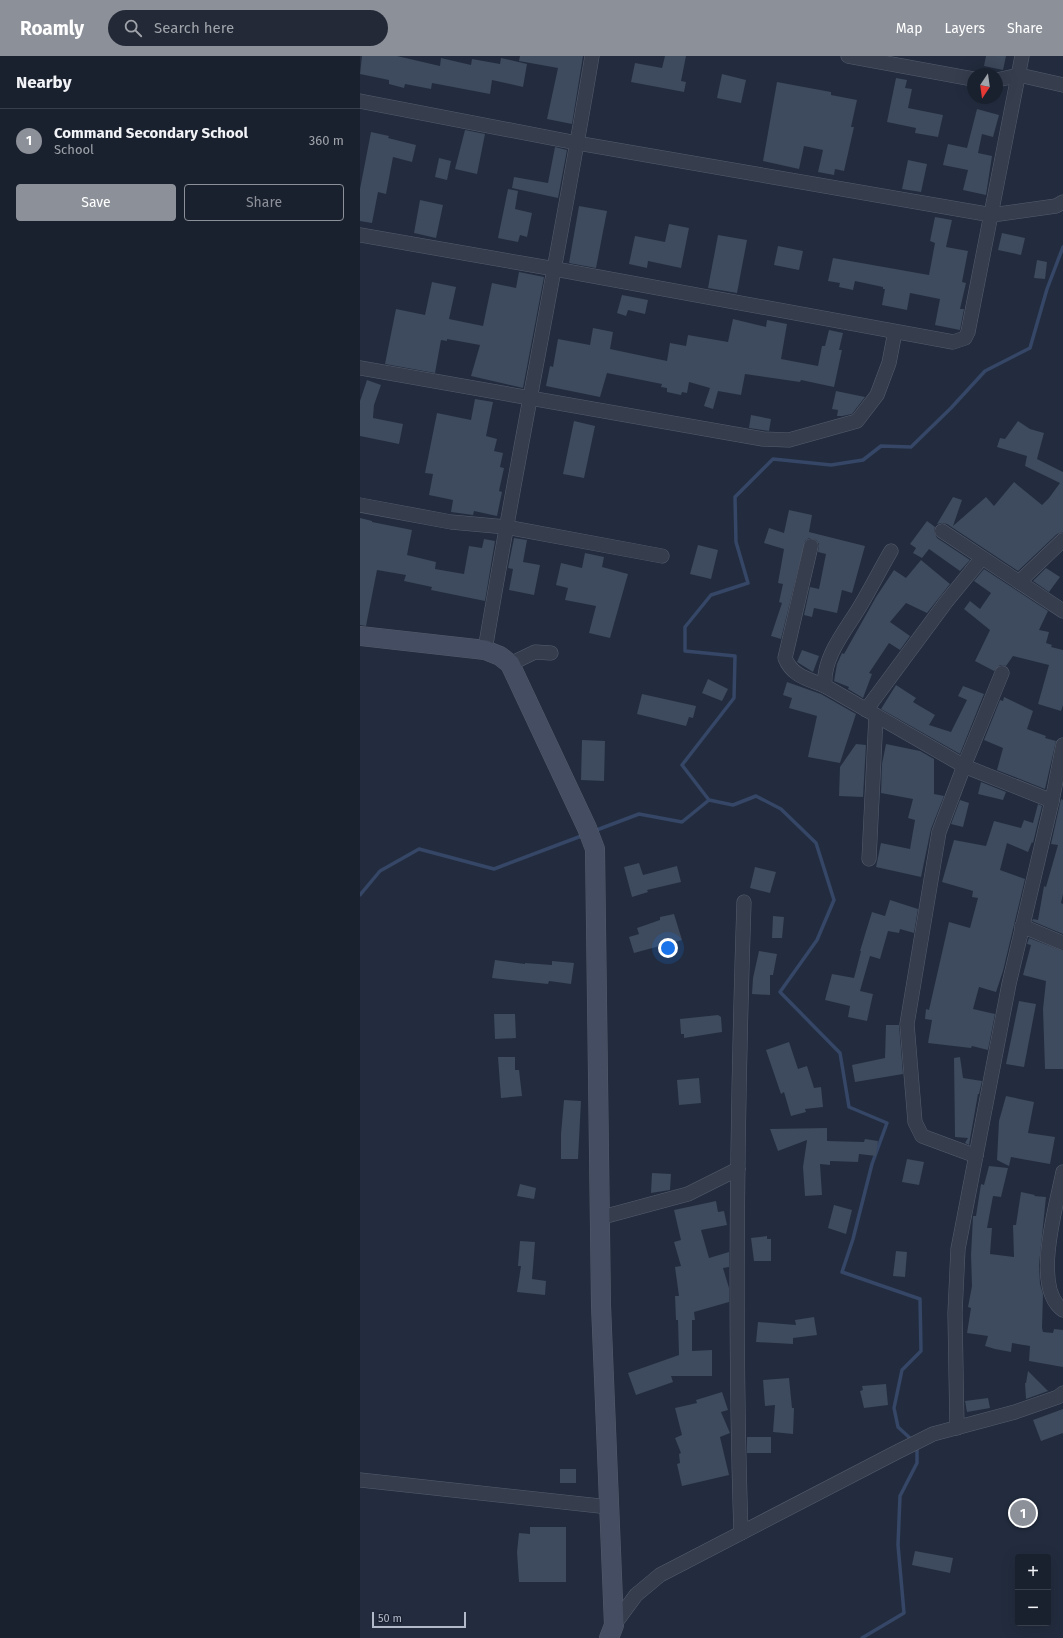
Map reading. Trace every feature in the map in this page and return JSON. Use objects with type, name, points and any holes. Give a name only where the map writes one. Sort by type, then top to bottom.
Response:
[{"type":"street","points":[[485,650],[506,527],[555,269],[592,56]]},
{"type":"street","points":[[848,56],[967,78]]},
{"type":"street","points":[[360,235],[953,342],[965,338],[968,332],[1022,56]]},
{"type":"street","points":[[1003,79],[1019,75],[1063,85]]},
{"type":"street","points":[[360,101],[577,143],[992,215],[1056,206],[1063,202]]},
{"type":"street","points":[[360,368],[763,439],[789,440],[857,421],[877,395],[889,363],[895,332]]},
{"type":"street","points":[[360,505],[451,522],[506,527],[662,556]]},
{"type":"street","points":[[942,531],[1063,611]]},
{"type":"street","points":[[1019,582],[1063,540]]},
{"type":"street","points":[[811,546],[785,658],[794,673],[825,686],[964,766],[1052,801]]},
{"type":"street","points":[[825,686],[824,675],[832,651],[862,603],[891,551]]},
{"type":"street","points":[[869,859],[871,713],[946,602],[982,558]]},
{"type":"street","points":[[360,636],[485,650],[500,656],[510,664],[587,828],[595,849],[599,1218],[612,1631]]},
{"type":"street","points":[[510,664],[535,652],[551,653]]},
{"type":"street","points":[[976,1156],[922,1136],[915,1122],[907,1024],[939,832],[1002,673]]},
{"type":"street","points":[[956,1428],[955,1313],[958,1249],[1009,984],[1052,801],[1063,745]]},
{"type":"street","points":[[741,1533],[736,1397],[738,1170],[744,902]]},
{"type":"street","points":[[1022,926],[1063,943]]},
{"type":"street","points":[[599,1218],[688,1194],[738,1170]]},
{"type":"street","points":[[1063,1172],[1047,1262],[1051,1295],[1056,1306],[1063,1310]]},
{"type":"street","points":[[612,1631],[636,1595],[660,1575],[933,1434],[1015,1412],[1058,1397],[1063,1392]]},
{"type":"street","points":[[360,1480],[609,1507]]},
{"type":"building","points":[[362,56],[397,56],[440,66],[441,58],[471,65],[472,59],[500,64],[501,58],[527,64],[523,87],[492,80],[490,94],[432,83],[431,89],[405,84],[404,88],[389,84],[389,80],[360,74]]},
{"type":"building","points":[[520,56],[583,56],[572,124],[547,119],[558,68],[519,61]]},
{"type":"building","points":[[665,56],[686,56],[681,81],[686,82],[684,92],[631,82],[635,63],[662,68]]},
{"type":"building","points":[[986,56],[1006,56],[1003,70],[1003,68],[984,66]]},
{"type":"building","points":[[722,74],[746,80],[741,103],[717,98]]},
{"type":"building","points":[[896,78],[907,80],[905,88],[912,89],[908,108],[943,115],[938,137],[915,133],[916,128],[887,122]]},
{"type":"building","points":[[777,82],[831,92],[831,95],[857,100],[851,127],[854,127],[844,171],[835,169],[834,175],[818,172],[823,150],[804,146],[799,169],[763,161]]},
{"type":"building","points":[[977,109],[999,115],[993,137],[982,134],[978,153],[992,156],[986,195],[963,190],[968,170],[943,165],[948,144],[967,148]]},
{"type":"building","points":[[465,130],[485,134],[477,174],[455,169]]},
{"type":"building","points":[[371,132],[416,145],[412,162],[393,157],[386,194],[378,192],[372,223],[360,221],[360,189]]},
{"type":"building","points":[[555,147],[567,150],[558,198],[512,188],[514,177],[548,183]]},
{"type":"building","points":[[439,158],[451,161],[447,180],[435,177]]},
{"type":"building","points":[[908,160],[927,164],[921,192],[902,189]]},
{"type":"building","points":[[508,189],[518,191],[515,209],[532,213],[527,237],[520,235],[518,242],[498,238]]},
{"type":"building","points":[[420,200],[443,205],[436,238],[414,233]]},
{"type":"building","points":[[579,206],[607,211],[596,268],[569,263]]},
{"type":"building","points":[[935,217],[952,220],[946,247],[968,251],[962,282],[966,283],[960,309],[964,309],[960,330],[935,325],[940,299],[910,293],[907,310],[882,305],[885,289],[883,289],[883,287],[855,281],[853,290],[839,287],[840,283],[828,281],[833,258],[929,275],[935,243],[930,241]]},
{"type":"building","points":[[669,224],[689,228],[681,268],[648,261],[647,268],[629,264],[635,236],[665,242]]},
{"type":"building","points":[[1002,233],[1025,238],[1021,255],[998,250]]},
{"type":"building","points":[[718,235],[747,240],[737,293],[708,288]]},
{"type":"building","points":[[778,246],[803,251],[799,270],[774,265]]},
{"type":"building","points":[[1037,260],[1047,262],[1045,279],[1034,278]]},
{"type":"building","points":[[519,272],[544,277],[523,388],[471,376],[480,345],[447,339],[447,341],[441,340],[435,373],[385,364],[396,309],[425,315],[432,282],[456,287],[449,319],[483,326],[492,283],[516,288]]},
{"type":"building","points":[[622,295],[648,300],[645,314],[628,310],[626,316],[617,313]]},
{"type":"building","points":[[733,319],[766,327],[767,320],[787,324],[781,359],[818,366],[822,346],[825,346],[829,330],[843,333],[839,350],[842,350],[834,387],[801,380],[800,382],[745,374],[741,395],[718,391],[713,409],[704,406],[710,388],[689,382],[687,393],[682,392],[681,395],[667,392],[667,388],[661,387],[662,384],[607,373],[600,397],[546,386],[550,366],[553,367],[558,339],[590,345],[593,328],[613,332],[610,349],[667,361],[670,343],[686,346],[688,335],[728,342]]},
{"type":"building","points":[[367,380],[381,385],[374,405],[373,418],[403,424],[399,444],[360,436],[360,401]]},
{"type":"building","points":[[836,391],[865,397],[852,414],[837,416],[838,410],[832,409]]},
{"type":"building","points":[[475,399],[493,402],[486,436],[497,439],[494,451],[503,453],[500,467],[504,468],[499,491],[502,492],[497,516],[474,511],[473,515],[451,512],[453,500],[429,495],[433,474],[425,473],[437,413],[471,420]]},
{"type":"building","points":[[751,415],[771,419],[769,431],[749,428]]},
{"type":"building","points":[[574,421],[595,426],[584,478],[563,474]]},
{"type":"building","points":[[1018,421],[1030,429],[1044,433],[1037,459],[1063,472],[1063,532],[1057,534],[1018,571],[947,524],[937,524],[953,497],[962,500],[953,526],[986,497],[994,506],[1014,482],[1042,505],[1049,498],[1060,483],[1025,466],[1027,456],[997,447],[1000,438],[1005,439]]},
{"type":"building","points":[[789,510],[812,515],[809,532],[865,546],[852,593],[842,590],[837,613],[814,608],[812,617],[804,615],[810,587],[819,589],[826,554],[818,552],[819,544],[816,540],[809,538],[805,541],[781,639],[771,636],[782,603],[779,602],[783,584],[778,583],[784,549],[764,543],[769,528],[784,533]]},
{"type":"building","points":[[360,518],[412,530],[407,555],[436,562],[435,569],[464,574],[469,546],[482,548],[484,539],[495,541],[485,601],[431,590],[432,587],[404,581],[406,575],[377,570],[366,626],[360,625]]},
{"type":"building","points":[[927,521],[935,527],[934,531],[937,538],[970,560],[960,571],[929,549],[922,558],[913,553],[916,548],[910,544]]},
{"type":"building","points":[[514,538],[527,540],[523,562],[540,565],[534,595],[509,590],[513,569],[508,568]]},
{"type":"building","points":[[698,545],[718,550],[711,579],[690,574]]},
{"type":"building","points":[[585,553],[604,557],[602,567],[628,574],[610,638],[589,633],[596,606],[565,600],[568,588],[556,585],[561,563],[582,568]]},
{"type":"building","points":[[921,560],[950,584],[927,613],[906,603],[890,622],[910,636],[900,650],[889,643],[869,673],[872,674],[863,698],[848,689],[849,687],[834,681],[837,664],[842,653],[844,654],[876,597],[894,570],[906,578]]},
{"type":"building","points":[[1046,568],[1060,577],[1049,592],[1033,581]]},
{"type":"building","points":[[984,569],[1048,611],[1039,630],[1049,632],[1046,643],[1052,645],[1051,647],[1063,650],[1063,705],[1061,711],[1038,704],[1049,665],[1013,656],[1006,666],[1000,665],[994,671],[975,661],[990,630],[964,609],[970,601],[980,609],[991,593],[974,581]]},
{"type":"building","points":[[802,650],[819,656],[813,672],[797,662]]},
{"type":"building","points":[[708,679],[728,689],[722,701],[702,693]]},
{"type":"building","points":[[787,682],[821,694],[856,714],[840,763],[808,757],[817,716],[789,708],[792,698],[783,695]]},
{"type":"building","points":[[896,685],[916,698],[913,702],[935,715],[929,725],[951,732],[967,700],[958,696],[963,686],[984,694],[960,754],[881,709]]},
{"type":"building","points":[[642,694],[696,706],[693,718],[689,717],[686,726],[637,714]]},
{"type":"building","points":[[1004,697],[1033,711],[1027,729],[1046,736],[1045,738],[1056,741],[1045,789],[997,770],[1003,748],[984,740],[1000,700],[1003,701]]},
{"type":"building","points":[[582,740],[605,741],[604,781],[581,780]]},
{"type":"building","points":[[856,744],[866,745],[863,797],[839,796],[840,767]]},
{"type":"building","points":[[886,744],[920,751],[934,759],[934,794],[944,796],[931,829],[921,877],[876,867],[881,843],[910,849],[915,820],[908,818],[913,799],[881,793],[882,764]]},
{"type":"building","points":[[981,782],[1006,792],[1003,800],[978,794]]},
{"type":"building","points":[[1061,799],[1063,800],[1063,894],[1061,903],[1063,904],[1063,934],[1032,921],[1033,919],[1038,920],[1044,886],[1046,887],[1058,845],[1051,844]]},
{"type":"building","points":[[960,800],[969,803],[963,827],[951,824]]},
{"type":"building","points":[[1038,804],[1042,806],[1033,843],[1032,842],[1028,852],[1007,843],[1000,870],[1025,879],[1003,971],[996,992],[979,987],[973,1009],[995,1014],[988,1050],[972,1046],[971,1048],[928,1043],[932,1020],[925,1019],[926,1009],[929,1010],[949,922],[970,928],[978,898],[972,897],[973,891],[942,882],[954,840],[986,846],[994,821],[1021,828],[1024,820],[1033,823]]},
{"type":"building","points":[[639,863],[643,875],[677,866],[681,882],[647,890],[648,892],[632,897],[624,867]]},
{"type":"building","points":[[755,867],[776,872],[770,893],[750,888]]},
{"type":"building","points":[[890,900],[918,909],[914,933],[900,929],[899,933],[888,931],[880,959],[870,956],[860,991],[873,994],[867,1021],[848,1017],[850,1006],[825,1000],[832,974],[854,978],[860,951],[872,912],[885,916]]},
{"type":"building","points":[[674,914],[682,940],[634,953],[629,937],[639,934],[637,928],[660,920],[660,917]]},
{"type":"building","points":[[773,916],[784,917],[782,938],[772,938]]},
{"type":"building","points":[[1029,938],[1063,951],[1063,1069],[1045,1069],[1043,1009],[1046,981],[1023,975],[1031,945],[1027,944]]},
{"type":"building","points":[[759,951],[777,954],[773,975],[770,975],[770,995],[752,994],[753,978]]},
{"type":"building","points":[[495,960],[525,964],[552,965],[552,961],[574,963],[571,984],[549,981],[548,984],[492,978]]},
{"type":"building","points":[[1019,1001],[1036,1004],[1024,1067],[1006,1064]]},
{"type":"building","points":[[494,1014],[515,1014],[516,1038],[495,1039]]},
{"type":"building","points":[[718,1015],[721,1017],[722,1032],[684,1038],[684,1034],[681,1034],[680,1019]]},
{"type":"building","points":[[886,1025],[899,1025],[903,1074],[855,1082],[852,1065],[885,1058]]},
{"type":"building","points":[[789,1042],[798,1069],[807,1066],[814,1088],[821,1087],[823,1107],[805,1109],[806,1112],[791,1116],[784,1092],[781,1094],[766,1050]]},
{"type":"building","points":[[498,1057],[515,1057],[515,1070],[519,1070],[522,1096],[501,1098]]},
{"type":"building","points":[[960,1057],[963,1078],[982,1081],[978,1094],[969,1145],[965,1143],[968,1138],[955,1137],[954,1058]]},
{"type":"building","points":[[699,1078],[701,1103],[679,1105],[677,1080]]},
{"type":"building","points":[[1006,1096],[1034,1102],[1028,1133],[1055,1137],[1050,1164],[1011,1157],[1009,1166],[997,1160],[999,1121]]},
{"type":"building","points":[[564,1100],[581,1101],[578,1159],[561,1159],[561,1134]]},
{"type":"building","points":[[827,1128],[827,1141],[864,1142],[865,1139],[878,1141],[876,1156],[859,1154],[858,1162],[830,1161],[830,1165],[820,1164],[822,1195],[805,1196],[803,1167],[807,1140],[778,1151],[770,1129]]},
{"type":"building","points":[[907,1159],[924,1162],[919,1185],[902,1182]]},
{"type":"building","points":[[989,1166],[1008,1168],[1001,1197],[993,1196],[987,1228],[992,1228],[990,1254],[1014,1257],[1013,1225],[1016,1225],[1021,1192],[1035,1195],[1034,1196],[1046,1197],[1039,1265],[1040,1284],[1043,1294],[1042,1328],[1043,1332],[1053,1333],[1054,1329],[1063,1330],[1063,1367],[1029,1361],[1030,1346],[1012,1343],[1011,1352],[995,1349],[985,1346],[988,1336],[967,1333],[971,1308],[968,1307],[972,1286],[971,1255],[973,1216],[976,1216],[981,1184],[984,1185]]},
{"type":"building","points":[[652,1173],[671,1174],[670,1190],[651,1193]]},
{"type":"building","points":[[520,1184],[536,1188],[534,1199],[517,1196]]},
{"type":"building","points":[[716,1201],[718,1212],[724,1211],[727,1225],[701,1230],[709,1258],[729,1252],[729,1267],[723,1268],[729,1288],[729,1302],[694,1312],[695,1320],[692,1320],[692,1351],[712,1350],[712,1376],[671,1376],[673,1382],[636,1395],[628,1373],[679,1355],[678,1320],[676,1320],[675,1296],[679,1296],[675,1267],[681,1266],[674,1242],[681,1240],[674,1210]]},
{"type":"building","points":[[834,1205],[852,1210],[846,1234],[828,1228]]},
{"type":"building","points":[[767,1236],[767,1239],[771,1239],[771,1261],[754,1261],[751,1238]]},
{"type":"building","points":[[520,1241],[535,1242],[532,1279],[546,1281],[545,1295],[517,1292],[521,1266],[518,1266]]},
{"type":"building","points":[[896,1251],[907,1252],[905,1277],[893,1276]]},
{"type":"building","points":[[814,1317],[817,1335],[793,1338],[793,1344],[756,1342],[758,1322],[796,1325],[795,1320]]},
{"type":"building","points":[[1028,1371],[1048,1391],[1026,1399],[1025,1383]]},
{"type":"building","points":[[789,1378],[792,1408],[794,1408],[793,1434],[773,1432],[775,1405],[765,1406],[763,1380]]},
{"type":"building","points":[[886,1384],[888,1405],[864,1408],[860,1391],[863,1390],[862,1386]]},
{"type":"building","points":[[722,1392],[728,1410],[721,1412],[730,1433],[720,1437],[729,1475],[682,1486],[677,1464],[680,1463],[679,1454],[681,1453],[675,1438],[682,1435],[675,1408],[697,1403],[696,1400]]},
{"type":"building","points":[[988,1398],[990,1408],[967,1412],[965,1401]]},
{"type":"building","points":[[1063,1409],[1063,1433],[1041,1441],[1033,1420]]},
{"type":"building","points":[[747,1437],[771,1437],[771,1453],[747,1453]]},
{"type":"building","points":[[560,1469],[576,1469],[576,1483],[560,1483]]},
{"type":"building","points":[[530,1527],[566,1527],[566,1582],[519,1582],[517,1552],[519,1533],[530,1534]]},
{"type":"building","points":[[915,1551],[953,1558],[950,1573],[912,1565]]},
{"type":"waterway","points":[[912,1440],[898,1427],[894,1408],[902,1370],[921,1351],[920,1299],[842,1272],[853,1239],[872,1164],[887,1123],[849,1107],[840,1053],[780,992],[817,940],[834,900],[816,843],[781,809],[756,796],[733,805],[709,800],[682,765],[734,698],[735,656],[685,651],[685,627],[711,595],[748,583],[736,542],[735,497],[773,459],[831,465],[863,460],[881,446],[911,447],[951,408],[985,371],[1030,348],[1047,289],[1063,247]]},
{"type":"waterway","points":[[594,831],[639,814],[682,822],[709,800]]},
{"type":"waterway","points":[[360,895],[380,871],[419,849],[494,869],[584,835]]},
{"type":"waterway","points":[[862,1638],[904,1613],[898,1545],[900,1496],[917,1463],[917,1446]]},
{"type":"place","name":"Command Secondary School","points":[[1023,1513]]}]
